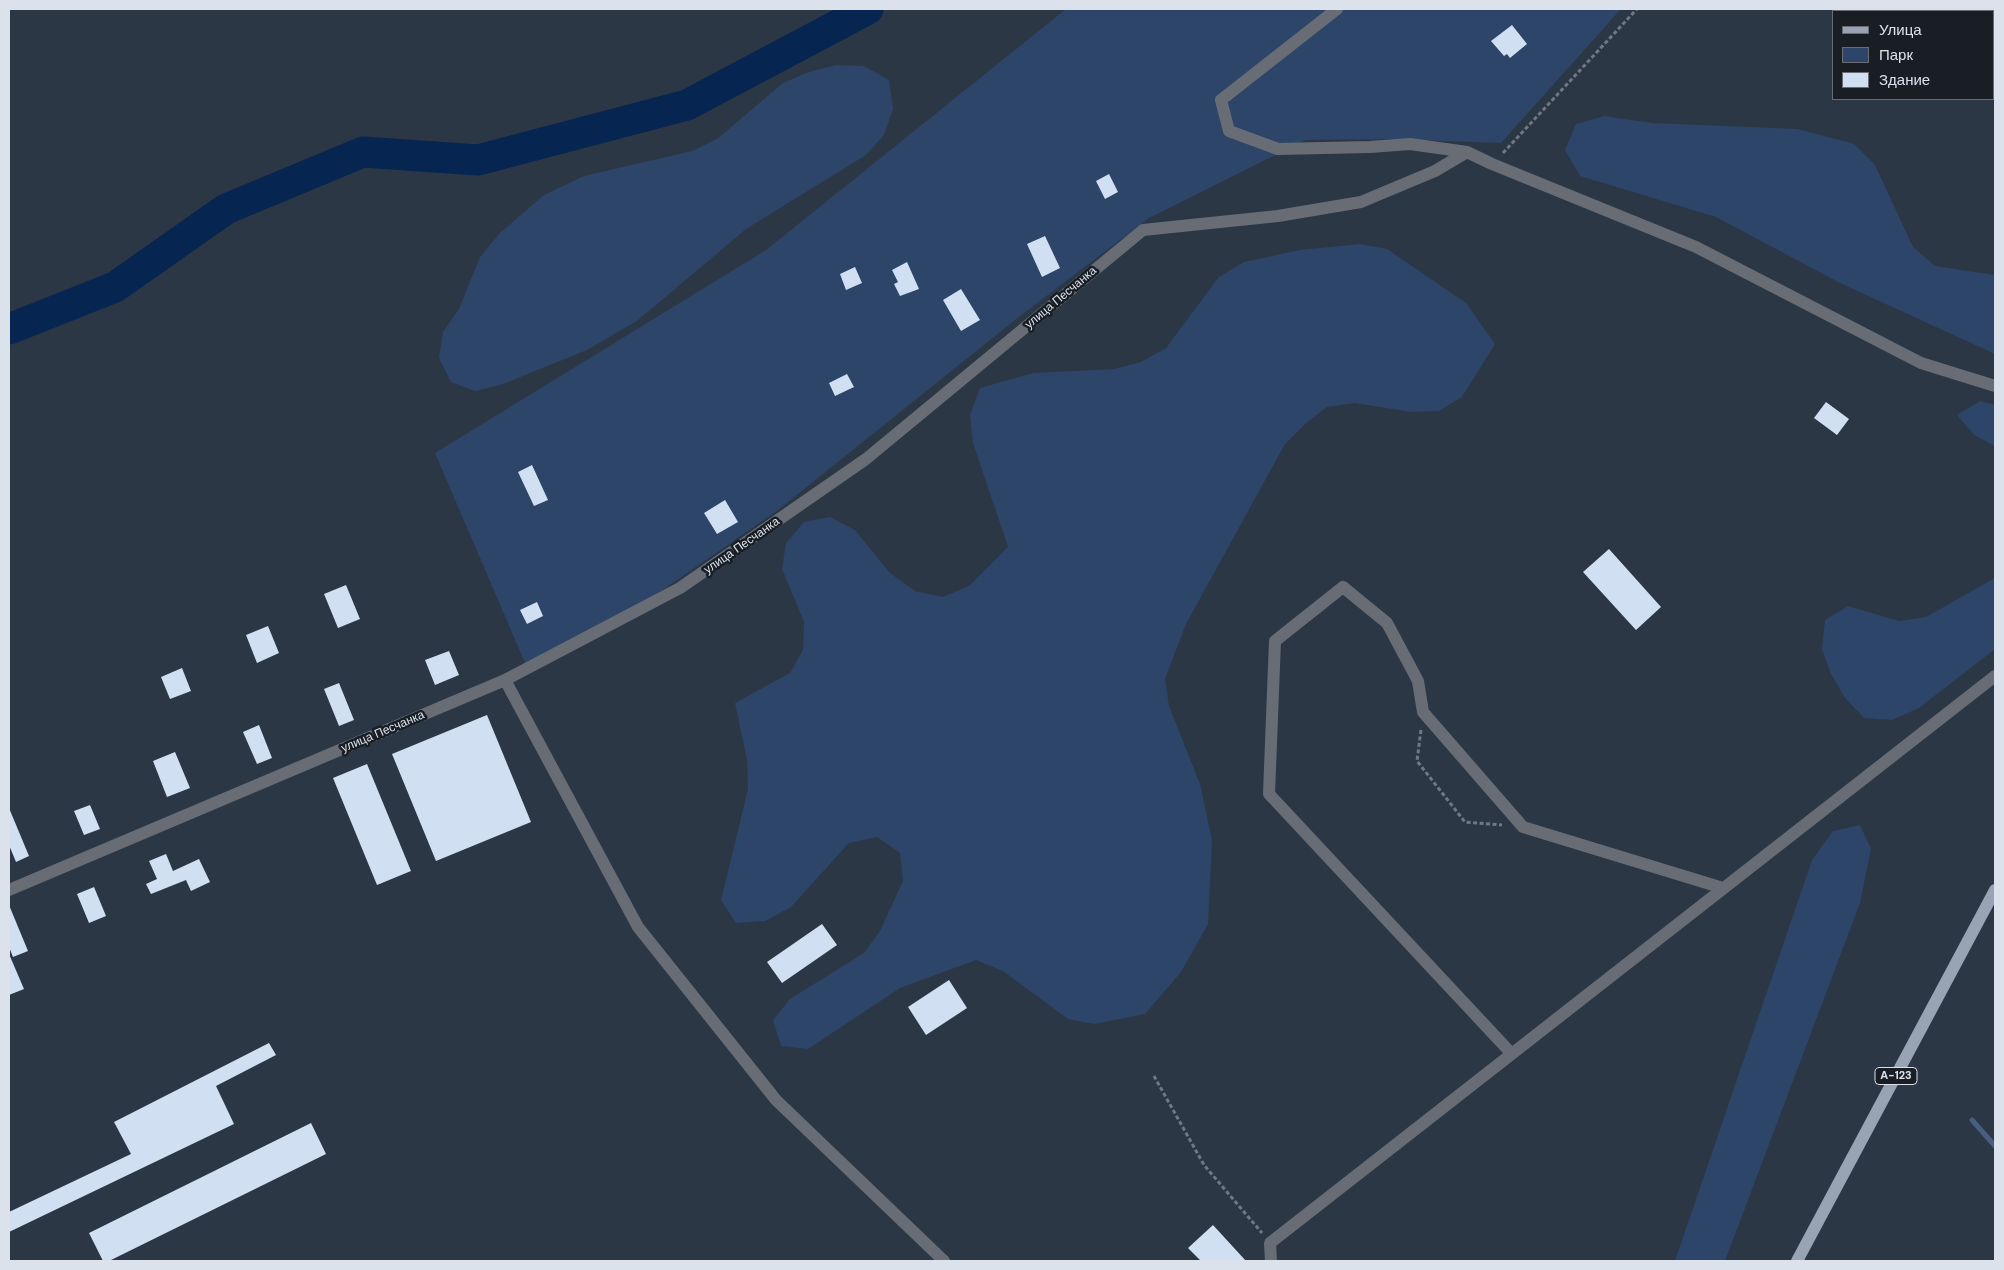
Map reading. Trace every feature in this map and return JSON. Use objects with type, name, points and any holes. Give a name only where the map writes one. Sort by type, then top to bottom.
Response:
[{"type":"main road","name":"А-123","points":[[1797,1261],[1995,890]]},
{"type":"street","points":[[1337,9],[1221,100],[1229,131],[1278,149],[1410,144],[1467,152],[1492,164],[1696,247],[1921,363],[1995,386]]},
{"type":"street","name":"улица Песчанка","points":[[9,890],[504,680],[680,588],[866,459],[1143,230],[1278,216],[1361,202],[1435,171],[1467,152]]},
{"type":"street","points":[[1511,1053],[1269,794],[1274,641],[1343,587],[1387,623],[1418,681],[1423,712],[1523,827],[1723,888]]},
{"type":"street","points":[[1271,1261],[1270,1243],[1995,676]]},
{"type":"street","points":[[504,680],[638,927],[776,1100],[944,1261]]},
{"type":"path","points":[[1492,164],[1637,9]]},
{"type":"path","points":[[1423,712],[1417,762],[1465,822],[1523,827]]},
{"type":"path","points":[[1154,1076],[1204,1165],[1270,1243]]},
{"type":"green space","points":[[1066,9],[1621,9],[1501,143],[1395,139],[1305,140],[1149,218],[1015,320],[778,510],[641,605],[526,665],[435,453],[766,250]]},
{"type":"green space","points":[[836,65],[864,66],[889,80],[893,109],[884,135],[866,155],[746,229],[637,321],[587,350],[503,384],[475,391],[451,382],[439,358],[443,332],[459,309],[480,257],[500,233],[544,195],[584,176],[692,151],[717,139],[783,83],[809,72]]},
{"type":"green space","points":[[1604,116],[1652,123],[1798,129],[1854,144],[1875,165],[1913,247],[1935,266],[1995,275],[1995,354],[1840,283],[1716,217],[1580,176],[1565,150],[1576,124]]},
{"type":"green space","points":[[1360,244],[1387,249],[1466,303],[1495,344],[1462,397],[1439,411],[1411,412],[1355,403],[1327,407],[1305,424],[1285,444],[1186,624],[1165,679],[1169,706],[1200,784],[1212,840],[1208,924],[1181,972],[1145,1014],[1094,1024],[1068,1019],[1003,971],[976,960],[900,988],[808,1049],[781,1046],[773,1020],[790,999],[864,953],[880,931],[903,881],[900,853],[877,837],[849,843],[791,907],[765,921],[736,923],[721,900],[748,789],[747,760],[735,703],[790,673],[803,650],[804,622],[782,569],[786,543],[804,522],[830,517],[855,530],[890,573],[915,591],[943,597],[969,586],[1008,547],[973,443],[970,415],[980,388],[1033,373],[1114,369],[1141,362],[1166,348],[1219,277],[1244,262],[1300,250]]},
{"type":"green space","points":[[1980,401],[1995,405],[1995,446],[1974,435],[1957,415]]},
{"type":"green space","points":[[1995,578],[1995,649],[1919,708],[1892,720],[1864,718],[1845,698],[1831,674],[1822,649],[1825,620],[1848,606],[1899,621],[1926,617]]},
{"type":"green space","points":[[1860,825],[1871,849],[1860,903],[1725,1261],[1675,1261],[1812,860],[1833,831]]},
{"type":"building","points":[[1512,25],[1527,44],[1510,58],[1507,54],[1504,56],[1491,41]]},
{"type":"building","points":[[1109,174],[1118,192],[1105,199],[1096,181]]},
{"type":"building","points":[[1045,236],[1060,268],[1042,277],[1027,244]]},
{"type":"building","points":[[907,262],[919,289],[900,296],[894,284],[898,282],[892,270]]},
{"type":"building","points":[[855,267],[862,283],[846,290],[840,274]]},
{"type":"building","points":[[961,289],[980,320],[961,331],[943,300]]},
{"type":"building","points":[[847,374],[854,387],[835,396],[829,383]]},
{"type":"building","points":[[1826,402],[1849,419],[1837,435],[1814,418]]},
{"type":"building","points":[[532,465],[548,500],[534,506],[518,472]]},
{"type":"building","points":[[725,500],[738,522],[717,534],[704,513]]},
{"type":"building","points":[[1609,549],[1661,607],[1636,630],[1583,572]]},
{"type":"building","points":[[346,585],[360,619],[338,628],[324,594]]},
{"type":"building","points":[[537,602],[543,616],[527,624],[520,610]]},
{"type":"building","points":[[268,626],[279,653],[257,663],[246,635]]},
{"type":"building","points":[[449,651],[459,675],[435,685],[425,660]]},
{"type":"building","points":[[182,668],[191,691],[170,699],[161,677]]},
{"type":"building","points":[[339,683],[354,720],[339,726],[324,689]]},
{"type":"building","points":[[487,715],[531,822],[436,861],[392,754]]},
{"type":"building","points":[[259,725],[272,758],[257,764],[243,732]]},
{"type":"building","points":[[175,752],[190,788],[167,797],[153,761]]},
{"type":"building","points":[[367,764],[411,871],[377,885],[333,778]]},
{"type":"building","points":[[90,805],[100,829],[84,835],[74,811]]},
{"type":"building","points":[[9,808],[29,856],[16,862],[9,845]]},
{"type":"building","points":[[166,854],[173,871],[199,859],[210,882],[191,891],[186,880],[151,894],[146,884],[157,879],[149,861]]},
{"type":"building","points":[[94,887],[106,916],[89,923],[77,894]]},
{"type":"building","points":[[9,905],[28,951],[13,957],[9,947]]},
{"type":"building","points":[[822,924],[837,945],[782,983],[767,962]]},
{"type":"building","points":[[9,954],[24,989],[9,995]]},
{"type":"building","points":[[949,980],[967,1008],[926,1035],[908,1007]]},
{"type":"building","points":[[269,1043],[276,1055],[216,1086],[234,1124],[9,1232],[9,1212],[131,1154],[114,1122]]},
{"type":"building","points":[[311,1123],[326,1154],[109,1261],[103,1261],[89,1233]]},
{"type":"building","points":[[1213,1225],[1246,1261],[1201,1261],[1188,1248]]},
{"type":"waterway","points":[[9,329],[115,287],[226,209],[363,152],[478,160],[687,105],[868,9]]},
{"type":"waterway","points":[[1972,1120],[1995,1146]]}]
